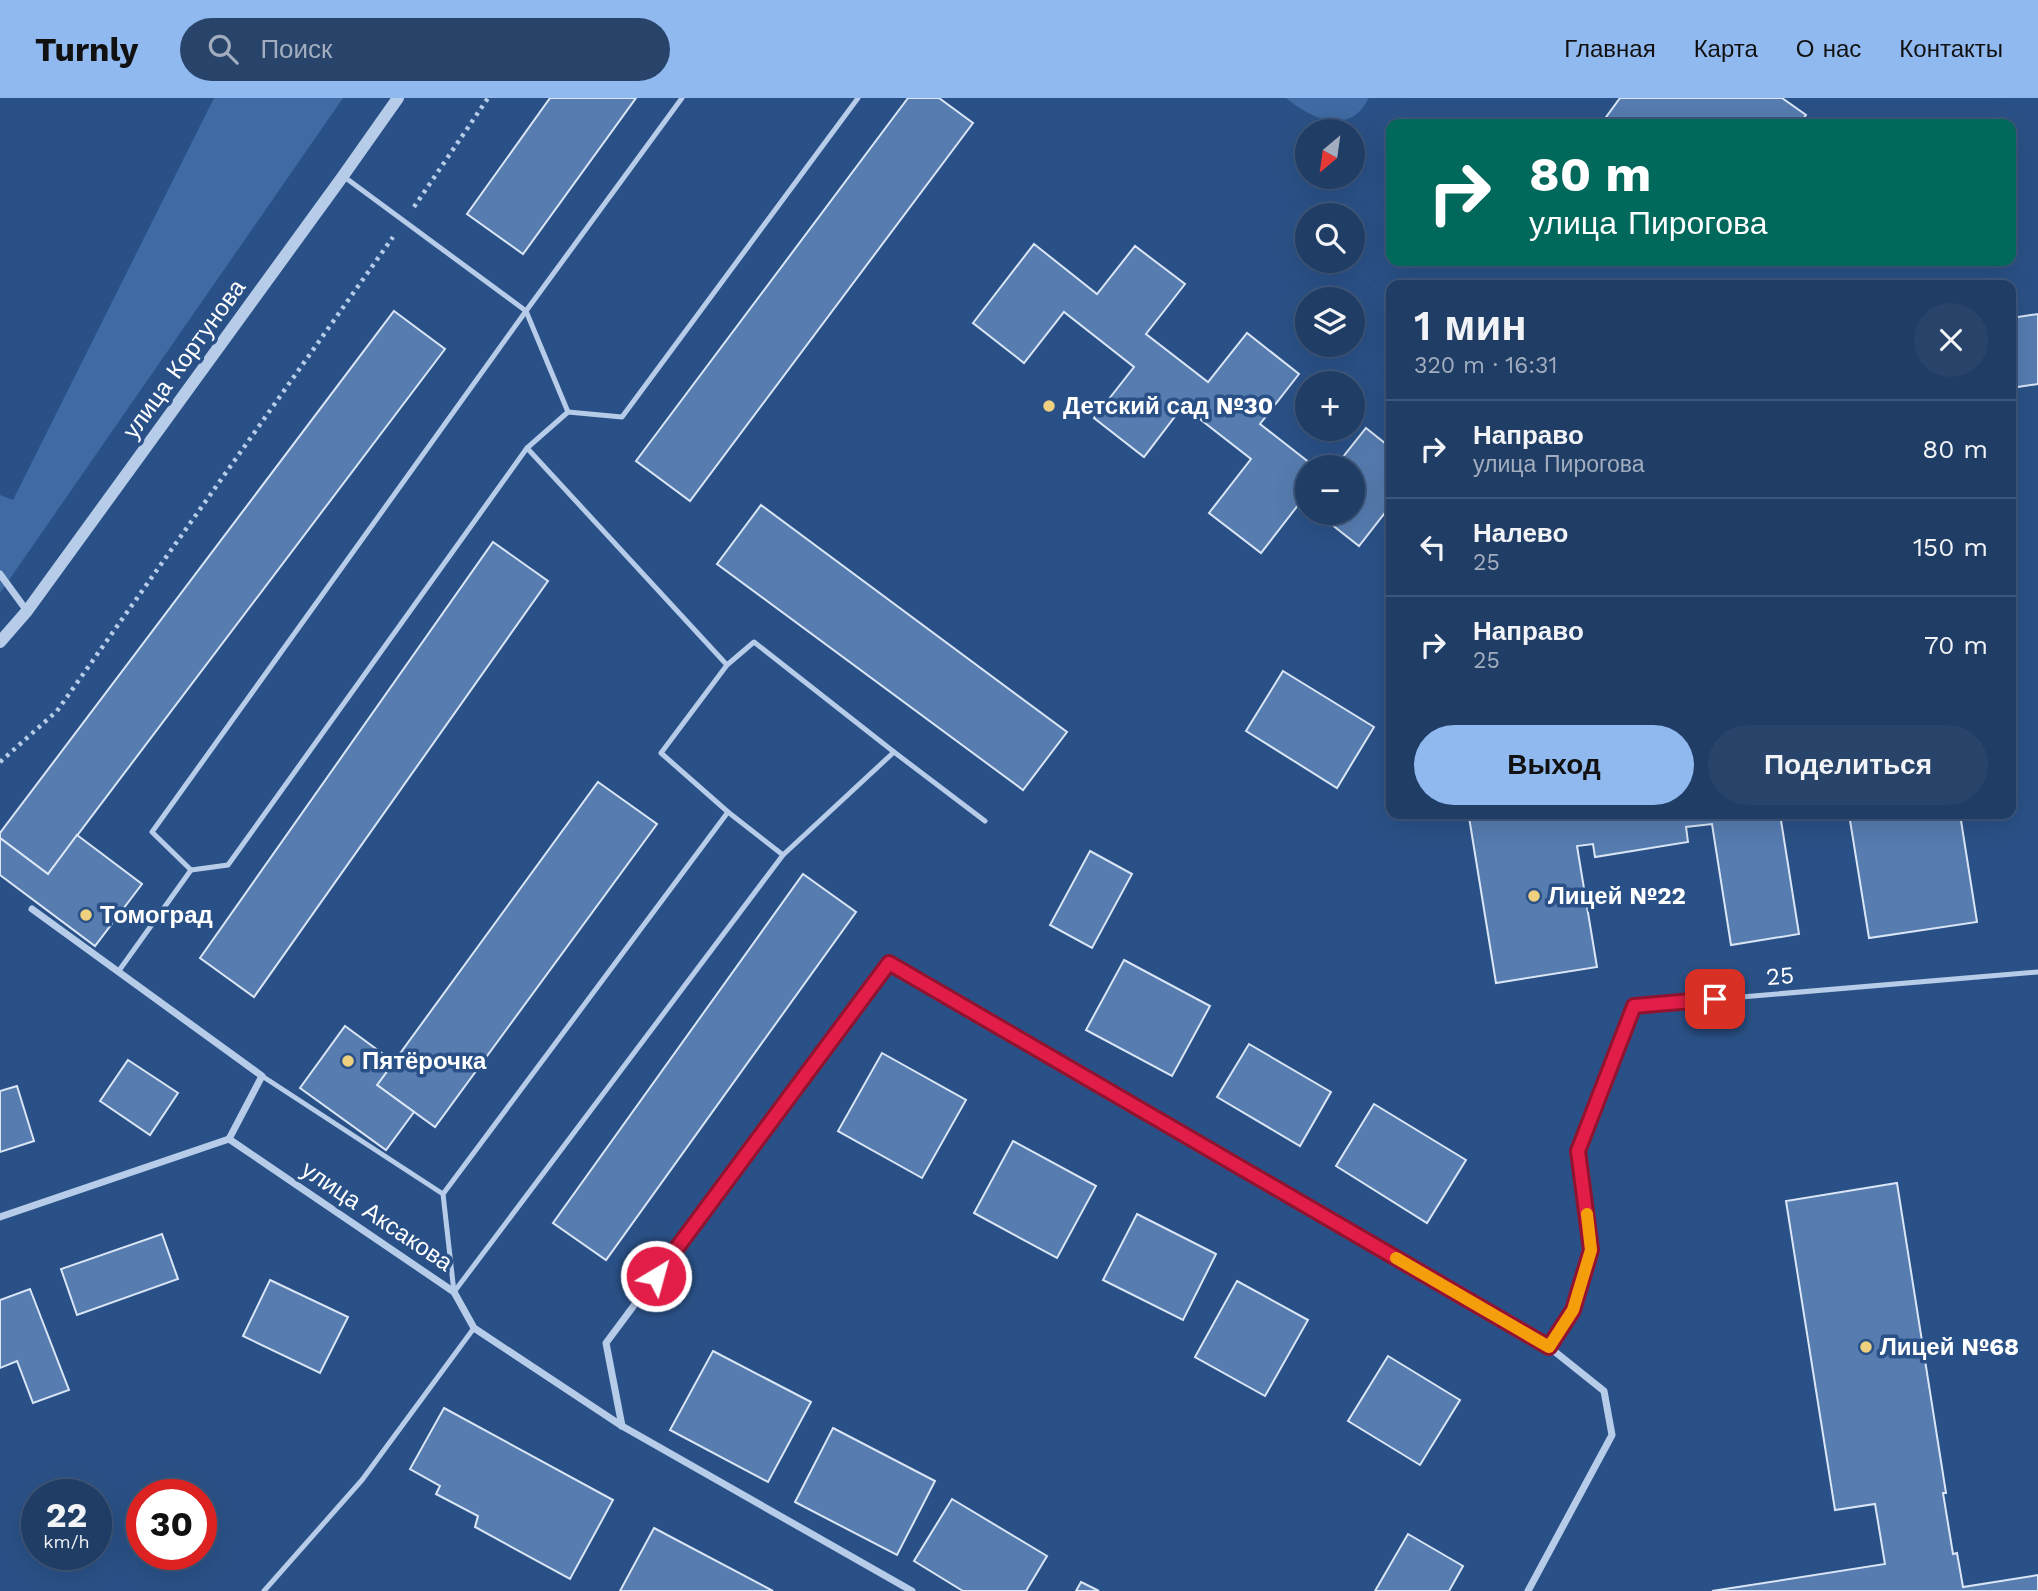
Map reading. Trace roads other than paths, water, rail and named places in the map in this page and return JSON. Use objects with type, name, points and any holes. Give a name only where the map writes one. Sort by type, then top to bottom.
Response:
[{"type":"street","name":"улица Кортунова","points":[[0,642],[27,611],[398,98]]},
{"type":"street","points":[[0,574],[27,611]]},
{"type":"street","points":[[0,1217],[229,1139],[262,1076],[32,909]]},
{"type":"street","points":[[622,1426],[606,1343],[889,963],[1549,1347],[1604,1391],[1612,1435],[1528,1591]]},
{"type":"street","name":"улица Аксакова","points":[[229,1139],[454,1292],[474,1328],[622,1426],[912,1591]]},
{"type":"lane","points":[[191,870],[152,832],[682,98]]},
{"type":"lane","points":[[118,972],[191,870],[228,865],[527,448],[568,412],[622,417],[858,98]]},
{"type":"lane","points":[[343,176],[526,311],[568,412]]},
{"type":"lane","points":[[527,448],[727,665]]},
{"type":"lane","points":[[783,855],[660,753],[727,665],[754,642],[985,821]]},
{"type":"lane","points":[[454,1292],[783,855],[894,752]]},
{"type":"lane","points":[[454,1292],[443,1194],[729,812]]},
{"type":"lane","name":"25","points":[[1549,1347],[1573,1310],[1591,1250],[1578,1151],[1634,1006],[2038,972]]},
{"type":"lane","points":[[262,1076],[443,1194]]},
{"type":"lane","points":[[264,1591],[362,1480],[474,1328]]},
{"type":"place","name":"Детский сад №30","points":[[1049,406]]},
{"type":"place","name":"Лицей №22","points":[[1534,896]]},
{"type":"place","name":"Томоград","points":[[86,915]]},
{"type":"place","name":"Пятёрочка","points":[[348,1061]]},
{"type":"place","name":"Лицей №68","points":[[1866,1347]]}]
